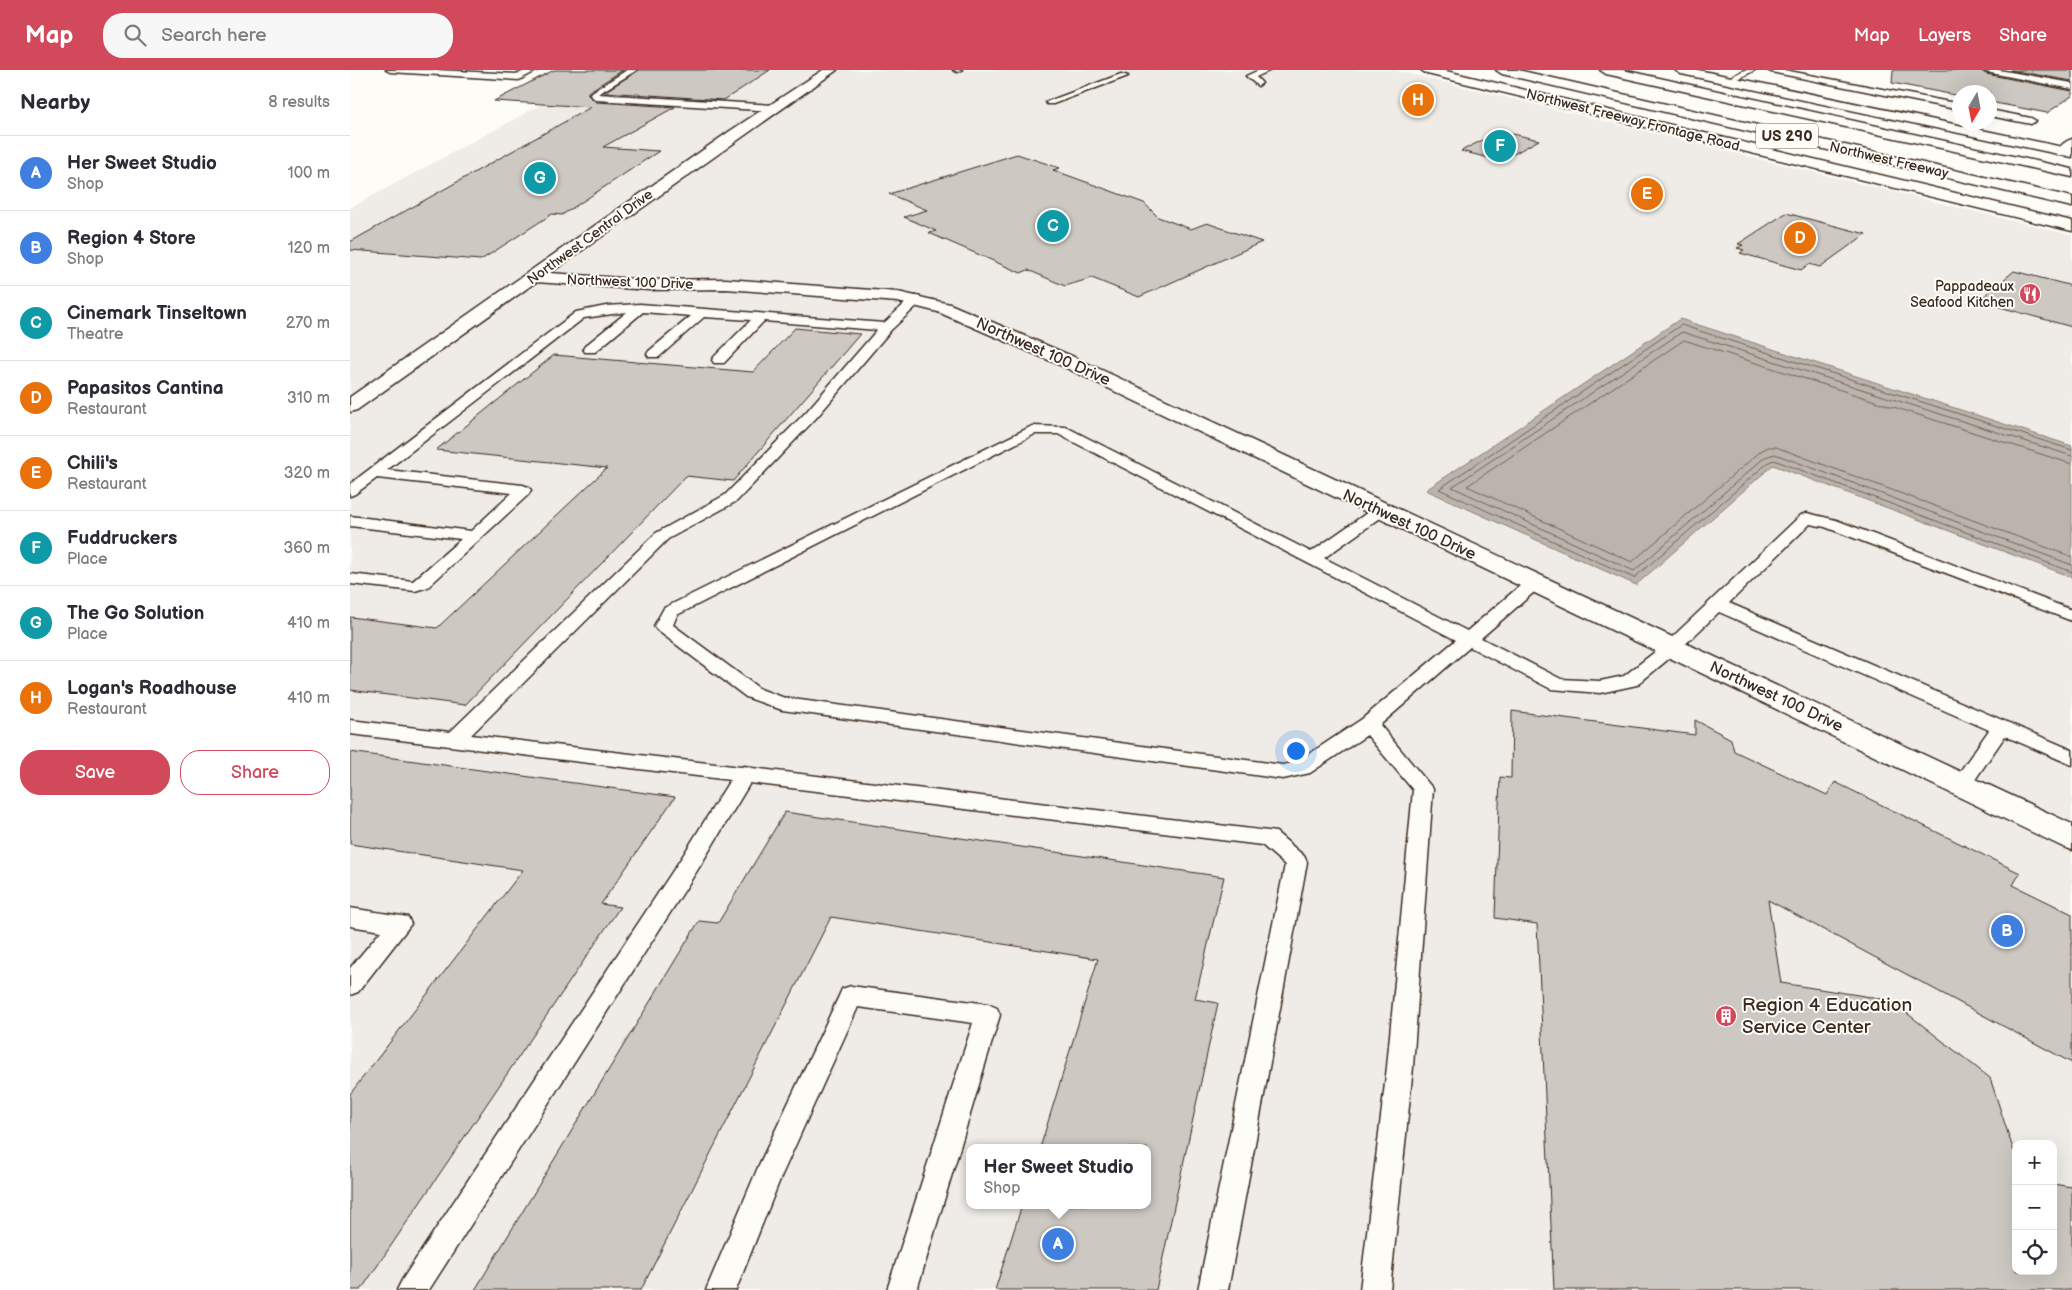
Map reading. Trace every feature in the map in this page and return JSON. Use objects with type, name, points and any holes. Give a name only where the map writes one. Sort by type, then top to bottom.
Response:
[{"type":"main road","name":"Northwest Central Drive","points":[[350,406],[773,108],[832,70]]},
{"type":"main road","name":"Northwest Freeway Frontage Road","points":[[1427,70],[2072,226]]},
{"type":"main road","name":"Northwest Freeway","points":[[1502,70],[2072,202]]},
{"type":"main road","points":[[1551,70],[2014,175]]},
{"type":"main road","name":"Northwest Freeway","points":[[1606,70],[2072,173]]},
{"type":"main road","points":[[1669,70],[1728,80],[1942,126],[2069,149]]},
{"type":"main road","points":[[1681,70],[1706,76]]},
{"type":"main road","name":"Northwest 100 Drive","points":[[550,265],[663,273],[726,284]]},
{"type":"main road","name":"Northwest 100 Drive","points":[[534,277],[649,284],[726,284],[879,296],[916,300],[957,313],[1067,361],[2072,838]]},
{"type":"lane","points":[[390,70],[519,78],[534,70]]},
{"type":"lane","points":[[633,70],[592,94],[596,97],[773,108]]},
{"type":"lane","points":[[1258,83],[1250,76],[1268,70]]},
{"type":"lane","points":[[1728,80],[1751,70]]},
{"type":"lane","points":[[1771,70],[1952,105]]},
{"type":"lane","points":[[1986,70],[2072,86]]},
{"type":"lane","points":[[1050,102],[1124,76]]},
{"type":"lane","points":[[1806,97],[1834,82]]},
{"type":"lane","points":[[1997,114],[2031,121]]},
{"type":"lane","points":[[1942,126],[1952,119]]},
{"type":"lane","points":[[455,738],[662,536],[731,498],[812,414],[887,327],[916,300]]},
{"type":"lane","points":[[350,491],[580,315],[606,310],[640,308],[887,327]]},
{"type":"lane","points":[[590,349],[640,308]]},
{"type":"lane","points":[[654,354],[701,313]]},
{"type":"lane","points":[[719,360],[761,317]]},
{"type":"lane","points":[[1534,583],[1468,639],[1369,724],[1303,768],[1283,772],[782,704],[753,693],[664,626],[670,612],[1032,430],[1061,430],[1312,559],[1468,639],[1558,685],[1600,687],[1630,681],[1671,648],[1807,518],[1830,523],[2072,616]]},
{"type":"lane","points":[[350,579],[415,586],[422,583],[523,492],[522,490],[373,473]]},
{"type":"lane","points":[[1312,559],[1380,511]]},
{"type":"lane","points":[[350,521],[475,536]]},
{"type":"lane","points":[[1717,604],[2072,758]]},
{"type":"lane","points":[[1369,724],[1423,789],[1400,1067],[1375,1290]]},
{"type":"lane","points":[[350,727],[745,773],[1268,838],[1296,862],[1213,1290]]},
{"type":"lane","points":[[1961,785],[2000,727]]},
{"type":"lane","points":[[412,1290],[692,860],[745,773]]},
{"type":"lane","points":[[350,917],[400,924],[350,985]]},
{"type":"lane","points":[[721,1290],[770,1174],[851,996],[988,1015],[902,1290]]},
{"type":"shaded area","points":[[605,70],[1394,70],[2072,235],[2072,446],[1680,319],[1636,585],[1773,465],[2072,577],[2072,1290],[350,1290],[350,208]]},
{"type":"water","points":[[1680,319],[2072,446],[2072,577],[1773,465],[1636,585],[1426,490]]},
{"type":"building","points":[[554,70],[623,70],[588,92],[588,95],[596,102],[675,107],[603,147],[659,151],[562,215],[552,214],[481,260],[350,250],[350,242],[591,107],[494,101]]},
{"type":"building","points":[[639,70],[770,70],[724,100],[604,92]]},
{"type":"building","points":[[1893,70],[1980,70],[1986,74],[2072,91],[2072,96],[2047,113],[1997,103],[1997,85],[1952,85],[1952,94],[1892,83]]},
{"type":"building","points":[[2010,70],[2072,70],[2072,81]]},
{"type":"building","points":[[1500,131],[1539,140],[1501,161],[1461,151]]},
{"type":"building","points":[[1017,154],[1060,168],[1053,170],[1144,203],[1158,217],[1191,229],[1207,223],[1262,242],[1139,297],[1092,278],[1065,286],[1028,270],[1021,273],[929,233],[936,231],[904,217],[927,210],[889,194]]},
{"type":"building","points":[[1786,213],[1866,234],[1820,267],[1809,264],[1801,270],[1740,253],[1744,250],[1737,248],[1743,245],[1738,244]]},
{"type":"building","name":"Pappadeaux Seafood Kitchen","points":[[2014,271],[2072,286],[2072,327],[1978,301]]},
{"type":"building","points":[[795,328],[860,334],[733,481],[686,476],[465,705],[350,690],[350,617],[437,628],[607,468],[436,450],[554,355],[753,372]]},
{"type":"building","name":"Region 4 Education Service Center","points":[[1512,711],[1695,735],[1695,720],[1731,739],[1734,751],[1827,795],[1835,782],[2020,873],[2013,885],[2072,914],[2072,1063],[1768,900],[1781,983],[1890,1000],[1990,1078],[2012,1146],[2012,1275],[2057,1275],[2057,1185],[2072,1187],[2072,1290],[1554,1290],[1537,924],[1495,918],[1500,777],[1511,778]]},
{"type":"building","points":[[350,752],[675,797],[601,904],[620,907],[361,1290],[350,1290],[350,1094],[523,870],[350,844]]},
{"type":"building","points":[[785,812],[1224,877],[1195,999],[1218,1003],[1156,1290],[995,1290],[1021,1209],[1151,1209],[1151,1144],[1041,1144],[1098,959],[831,917],[641,1290],[475,1290],[699,921],[718,923]]},
{"type":"place","name":"Logan's Roadhouse","points":[[1418,100]]},
{"type":"place","name":"Fuddruckers","points":[[1500,146]]},
{"type":"place","name":"The Go Solution","points":[[540,178]]},
{"type":"place","name":"Chili's","points":[[1647,194]]},
{"type":"place","name":"Cinemark Tinseltown","points":[[1053,226]]},
{"type":"place","name":"Papasitos Cantina","points":[[1800,238]]},
{"type":"place","name":"Pappadeaux Seafood Kitchen","points":[[2030,294]]},
{"type":"place","name":"Region 4 Store","points":[[2007,931]]},
{"type":"place","name":"Region 4 Education Service Center","points":[[1726,1016]]},
{"type":"place","name":"Her Sweet Studio","points":[[1058,1244]]}]
